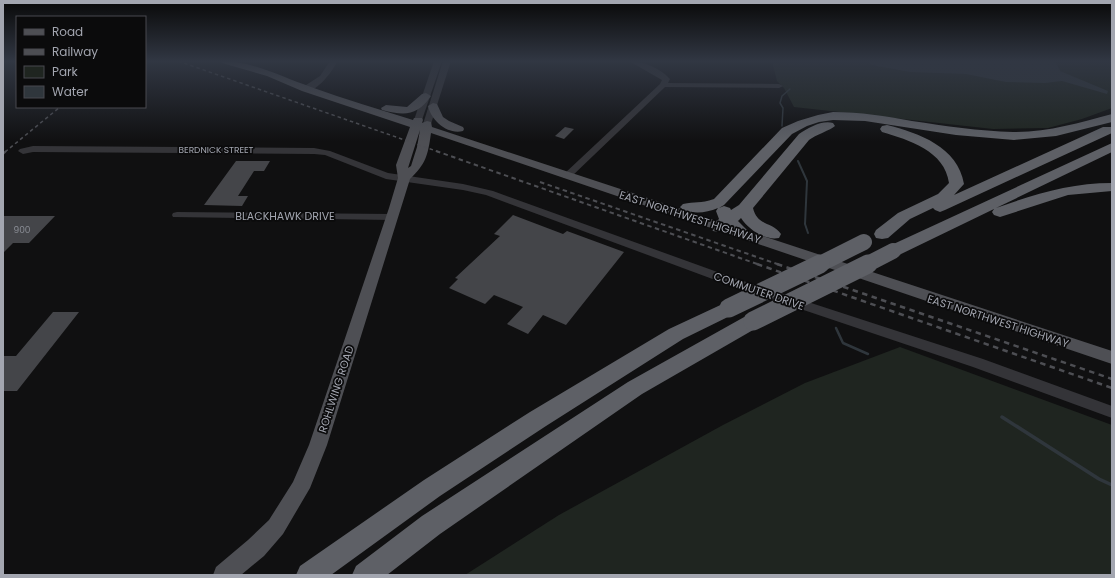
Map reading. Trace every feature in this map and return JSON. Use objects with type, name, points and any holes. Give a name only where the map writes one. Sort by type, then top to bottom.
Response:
[{"type":"highway","points":[[688,207],[704,208],[710,206],[727,195],[788,131],[816,118],[830,116],[857,116],[944,129],[1018,136],[1060,132],[1091,126],[1112,118]]},
{"type":"highway","points":[[724,224],[745,208],[796,146],[809,133],[820,128],[830,126],[858,124],[910,136],[932,148],[950,162],[957,178],[957,184],[943,197],[904,216],[882,234]]},
{"type":"highway","points":[[309,575],[432,488],[538,419],[676,334],[864,242],[1112,128]]},
{"type":"highway","points":[[365,575],[431,525],[635,388],[753,321],[893,251],[1112,147]]},
{"type":"highway","points":[[914,242],[1059,191],[1092,186],[1112,187]]},
{"type":"highway","points":[[724,224],[723,208],[727,195]]},
{"type":"highway","points":[[745,208],[746,216],[753,223],[773,234]]},
{"type":"highway","points":[[724,224],[743,234]]},
{"type":"main road","name":"EAST NORTHWEST HIGHWAY","points":[[313,88],[422,124],[510,148],[570,173],[724,224],[773,234],[1112,348]]},
{"type":"main road","name":"EAST NORTHWEST HIGHWAY","points":[[314,88],[386,108],[468,142],[688,207],[724,224]]},
{"type":"main road","points":[[386,108],[404,111],[413,110],[426,96]]},
{"type":"main road","points":[[433,106],[434,115],[444,124],[504,144],[510,148]]},
{"type":"main road","name":"ROHLWING ROAD","points":[[404,178],[416,167],[424,144],[422,124]]},
{"type":"main road","name":"ROHLWING ROAD","points":[[224,575],[256,548],[276,527],[300,488],[318,445],[392,217],[404,178],[402,165],[422,124]]},
{"type":"main road","points":[[424,144],[433,139],[442,138],[468,142]]},
{"type":"main road","name":"EAST NORTHWEST HIGHWAY","points":[[743,234],[1112,358]]},
{"type":"street","points":[[422,124],[426,96],[429,88]]},
{"type":"street","points":[[422,124],[433,106],[439,88]]},
{"type":"street","points":[[570,173],[660,88]]},
{"type":"street","name":"BERDNICK STREET","points":[[23,151],[33,149],[314,151],[327,153],[386,176],[404,178]]},
{"type":"street","name":"COMMUTER DRIVE","points":[[404,178],[463,187],[489,194],[730,281],[978,363],[1112,412]]},
{"type":"street","name":"BLACKHAWK DRIVE","points":[[177,215],[392,217]]},
{"type":"green space","points":[[784,88],[1112,88],[1112,108],[1082,119],[1048,128],[993,129],[794,107]]},
{"type":"green space","points":[[900,347],[1112,425],[1112,575],[465,575],[559,515],[723,425],[805,383]]},
{"type":"water","points":[[1086,88],[1101,88],[1108,91],[1107,94]]},
{"type":"building","points":[[565,127],[574,129],[564,139],[555,136]]},
{"type":"building","points":[[236,161],[270,161],[264,171],[254,171],[238,196],[248,196],[242,206],[204,205]]},
{"type":"building","points":[[513,215],[563,234],[567,231],[624,252],[566,325],[543,315],[528,334],[507,324],[523,307],[494,295],[485,304],[449,288],[458,279],[455,278],[500,236],[494,234]]},
{"type":"building","points":[[3,216],[55,216],[29,243],[13,243],[3,253]]},
{"type":"building","points":[[53,312],[79,312],[17,391],[3,391],[3,356],[16,356]]},
{"type":"waterway","points":[[782,126],[783,108],[780,103],[782,96],[790,89]]},
{"type":"waterway","points":[[798,161],[807,181],[805,224],[808,233]]},
{"type":"waterway","points":[[836,328],[843,343],[868,354]]},
{"type":"waterway","points":[[1002,417],[1099,479],[1112,485]]},
{"type":"railway","points":[[255,88],[439,152]]},
{"type":"railway","points":[[5,152],[59,108]]},
{"type":"railway","points":[[436,151],[760,265]]},
{"type":"railway","points":[[540,182],[780,265]]},
{"type":"railway","points":[[757,264],[1112,388]]},
{"type":"railway","points":[[777,264],[1112,379]]}]
